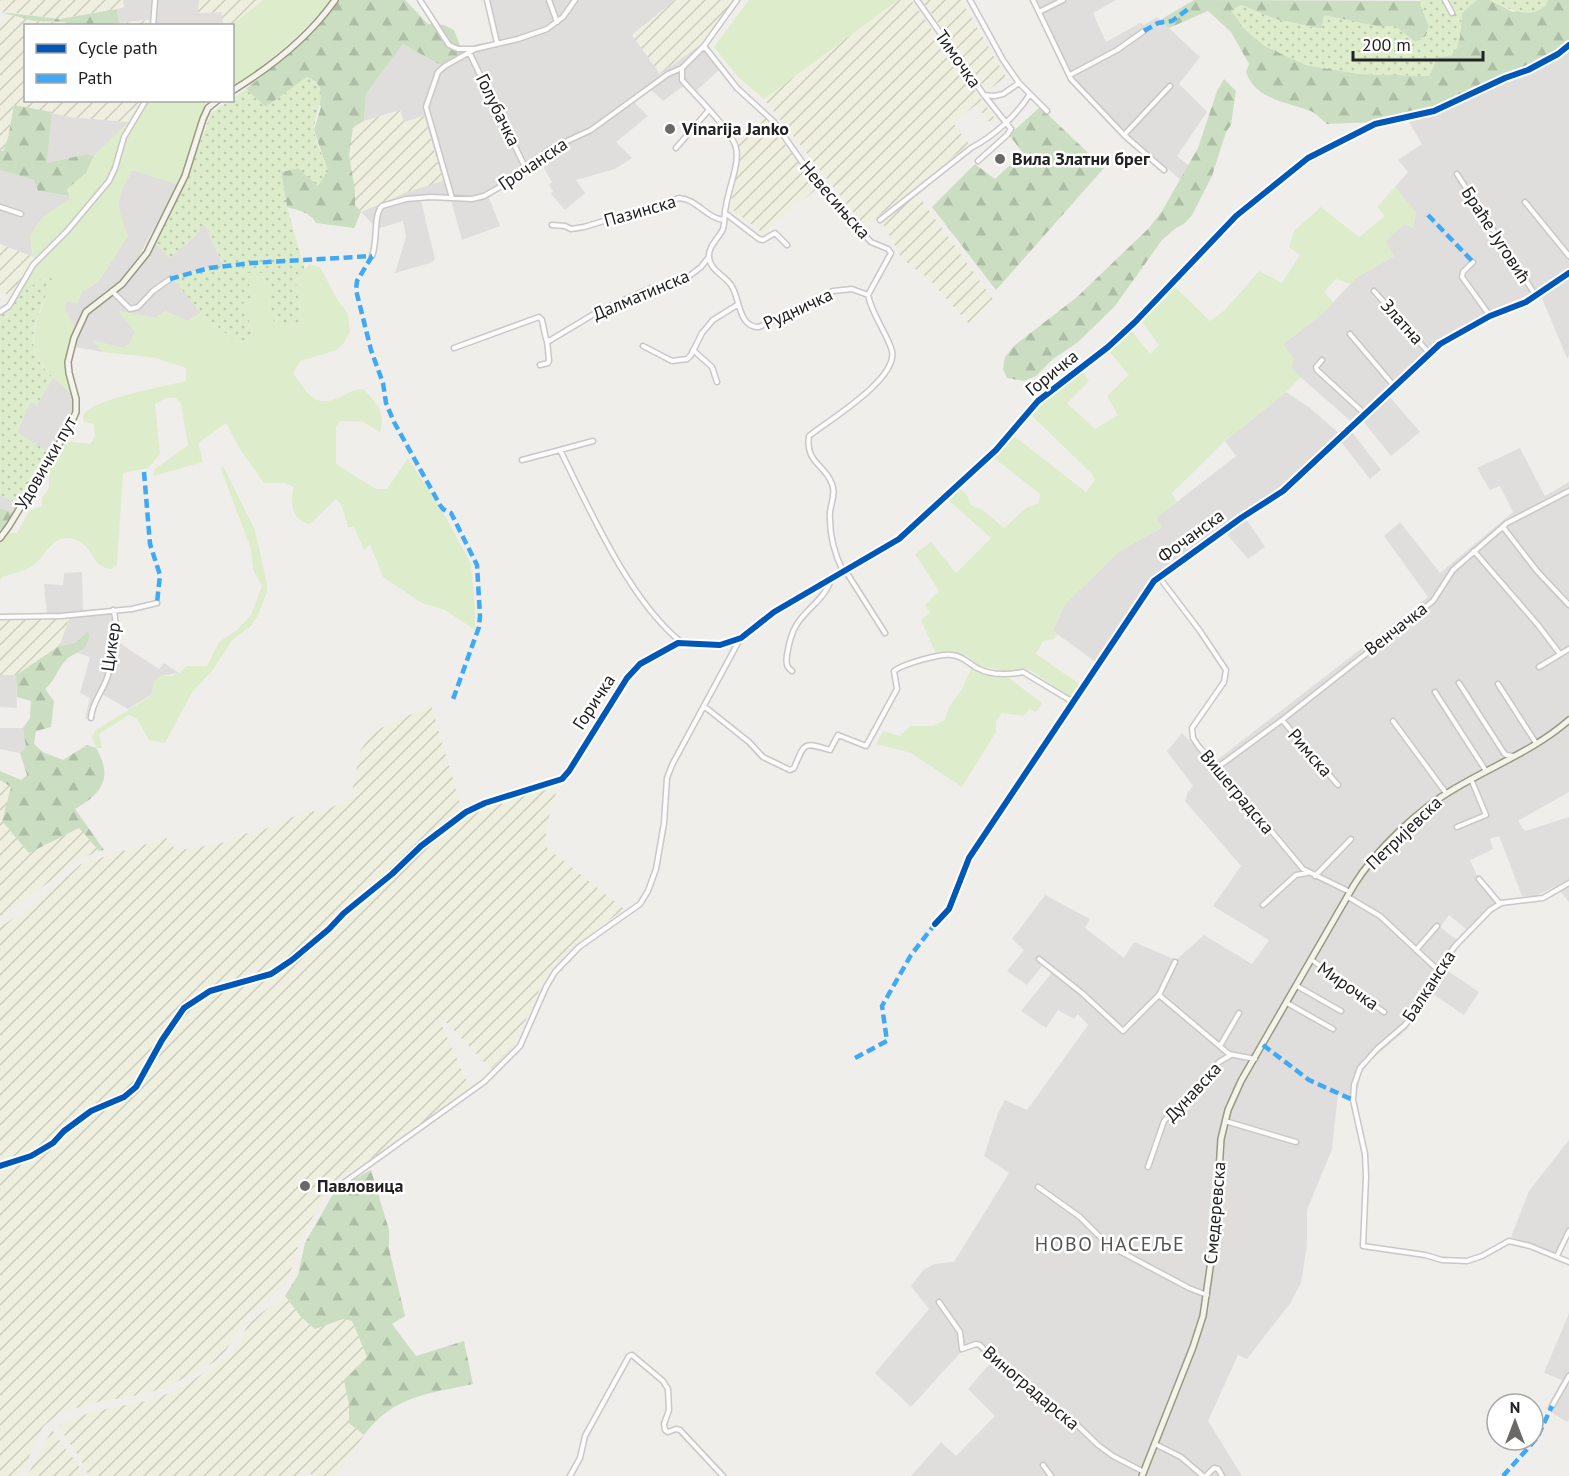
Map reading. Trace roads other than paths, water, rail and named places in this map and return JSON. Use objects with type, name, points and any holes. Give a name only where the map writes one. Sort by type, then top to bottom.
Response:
[{"type":"main road","points":[[234,90],[284,54],[335,0]]},
{"type":"main road","name":"Удовички пут","points":[[0,538],[70,426],[76,412],[76,399],[68,362],[74,338],[86,312],[122,284],[147,253],[185,176],[203,119],[208,108],[216,102]]},
{"type":"main road","name":"Петријевска","points":[[1312,960],[1349,895],[1373,859],[1420,814],[1446,793],[1536,743],[1569,720]]},
{"type":"main road","name":"Смедеревска","points":[[1143,1474],[1197,1338],[1207,1294],[1215,1231],[1220,1146],[1225,1120],[1235,1092],[1312,960]]},
{"type":"street","points":[[153,24],[155,0]]},
{"type":"street","points":[[420,0],[449,45],[458,49],[477,49]]},
{"type":"street","points":[[487,0],[497,43]]},
{"type":"street","points":[[549,0],[557,22]]},
{"type":"street","points":[[452,198],[426,107],[440,70],[469,52],[534,34],[557,22],[575,0]]},
{"type":"street","name":"Грочанска","points":[[372,256],[377,234],[377,213],[382,206],[406,199],[472,199],[504,186],[550,149],[591,130],[668,74],[682,68],[704,46],[736,0]]},
{"type":"street","name":"Тимочка","points":[[917,0],[984,95],[1004,94],[1019,83],[1003,60],[970,0]]},
{"type":"street","points":[[1033,0],[1074,83],[1124,135],[1164,170]]},
{"type":"street","points":[[1039,12],[1063,0]]},
{"type":"street","points":[[1445,0],[1452,13]]},
{"type":"street","points":[[1070,76],[1117,50],[1144,31]]},
{"type":"street","name":"Горичка","points":[[0,1166],[31,1156],[53,1143],[70,1126],[91,1111],[136,1088],[162,1040],[184,1008],[210,991],[271,974],[292,960],[421,846],[466,812],[485,803],[562,779],[632,672],[653,656],[681,643],[720,645],[741,639],[774,612],[899,539],[996,450],[1038,401],[1108,347],[1146,312],[1236,216],[1308,158],[1375,124],[1434,111],[1474,91],[1528,70],[1558,54],[1569,45]]},
{"type":"street","name":"Невесињска","points":[[704,46],[737,88],[774,122],[812,176],[856,226],[871,242],[888,249],[891,253],[868,295]]},
{"type":"street","name":"Голубачка","points":[[469,52],[526,169]]},
{"type":"street","points":[[682,68],[682,80],[730,135],[736,148],[723,229],[711,246],[708,258]]},
{"type":"street","points":[[1019,83],[1047,111]]},
{"type":"street","points":[[1124,135],[1170,86]]},
{"type":"street","points":[[880,220],[1006,122],[1030,94]]},
{"type":"street","points":[[978,161],[1011,129],[984,95]]},
{"type":"street","points":[[0,312],[9,306],[33,265],[67,231],[109,181],[124,137],[145,102]]},
{"type":"street","points":[[676,148],[708,111]]},
{"type":"street","name":"Браће Југовић","points":[[1457,174],[1536,296]]},
{"type":"street","name":"Пазинска","points":[[552,225],[571,229],[584,227],[679,198],[690,200],[714,217],[724,220]]},
{"type":"street","points":[[1525,202],[1569,256]]},
{"type":"street","points":[[0,207],[21,214]]},
{"type":"street","points":[[724,213],[759,239],[763,240],[775,233],[787,245]]},
{"type":"street","name":"Рудничка","points":[[708,258],[712,266],[732,287],[737,306],[749,325],[757,328],[833,291],[852,290],[868,295]]},
{"type":"street","name":"Далматинска","points":[[547,341],[599,311],[651,288],[688,277],[708,258]]},
{"type":"street","points":[[1473,262],[1463,272],[1462,277],[1490,316]]},
{"type":"street","name":"Фочанска","points":[[935,924],[949,909],[969,858],[1146,591],[1159,577],[1283,491],[1429,353],[1453,336],[1490,316],[1518,306],[1536,296],[1569,273]]},
{"type":"street","points":[[112,291],[130,309],[138,307],[153,291],[170,279]]},
{"type":"street","name":"Златна","points":[[1374,291],[1429,353]]},
{"type":"street","points":[[868,295],[891,349],[891,365],[880,380],[809,436],[808,446],[813,459],[828,477],[833,488],[830,513],[833,545],[844,571],[885,633]]},
{"type":"street","points":[[643,346],[672,361],[687,359],[702,333],[713,320],[737,306]]},
{"type":"street","points":[[454,348],[539,317],[542,320],[547,341],[549,360],[548,363],[540,365]]},
{"type":"street","points":[[1350,333],[1394,386]]},
{"type":"street","points":[[693,350],[712,367],[717,382]]},
{"type":"street","points":[[1322,360],[1316,367],[1317,370],[1366,415]]},
{"type":"street","points":[[522,460],[593,441]]},
{"type":"street","points":[[560,450],[606,541],[628,578],[657,619],[681,643]]},
{"type":"street","name":"Венчачка","points":[[1218,767],[1282,720],[1433,601],[1453,570],[1503,527],[1526,512],[1569,491]]},
{"type":"street","points":[[1503,527],[1537,571],[1569,605]]},
{"type":"street","points":[[1474,551],[1546,634],[1560,654]]},
{"type":"street","name":"Вишеградска","points":[[1159,577],[1195,623],[1226,670],[1224,682],[1193,726],[1192,732],[1199,747],[1308,873],[1373,911],[1440,972]]},
{"type":"street","name":"Горичка","points":[[792,671],[788,668],[786,661],[793,631],[824,594],[831,579]]},
{"type":"street","name":"Цикер","points":[[0,617],[61,616],[112,609],[132,609],[157,603]]},
{"type":"street","name":"Цикер","points":[[91,718],[92,708],[108,676],[116,619],[112,609]]},
{"type":"street","points":[[335,1188],[484,1082],[520,1046],[555,972],[579,947],[640,904],[651,884],[664,823],[667,778],[741,639]]},
{"type":"street","points":[[1539,667],[1569,649]]},
{"type":"street","points":[[705,707],[764,757],[790,770],[794,768],[801,751],[806,746],[814,744],[830,750],[838,735],[866,746],[897,689],[894,671],[896,668],[923,659],[950,654],[967,659],[976,667],[991,672],[1008,675],[1023,672],[1068,699],[1074,700]]},
{"type":"street","points":[[1459,683],[1504,753],[1514,756]]},
{"type":"street","points":[[1498,684],[1536,743]]},
{"type":"street","points":[[1435,692],[1486,771]]},
{"type":"street","name":"Римска","points":[[1282,720],[1338,785]]},
{"type":"street","points":[[1393,721],[1446,793]]},
{"type":"street","name":"Петријевска","points":[[1457,827],[1486,814],[1471,779]]},
{"type":"street","points":[[1315,876],[1352,839]]},
{"type":"street","points":[[1263,905],[1296,875],[1308,873]]},
{"type":"street","points":[[1479,879],[1500,904],[1543,898],[1569,883]]},
{"type":"street","name":"Балканска","points":[[1500,904],[1480,920],[1456,945],[1446,958],[1434,985],[1405,1024],[1360,1068],[1354,1085],[1353,1100],[1366,1177],[1363,1246],[1458,1262],[1474,1260],[1509,1241],[1557,1256]]},
{"type":"street","points":[[1416,950],[1437,926]]},
{"type":"street","points":[[1039,959],[1082,993],[1124,1031],[1159,996],[1175,962]]},
{"type":"street","name":"Мирочка","points":[[1312,960],[1384,1012]]},
{"type":"street","points":[[1297,986],[1341,1011]]},
{"type":"street","name":"Дунавска","points":[[1159,996],[1231,1054],[1256,1059]]},
{"type":"street","points":[[1287,1003],[1333,1029]]},
{"type":"street","name":"Дунавска","points":[[1220,1046],[1239,1014]]},
{"type":"street","name":"Дунавска","points":[[1148,1167],[1164,1121],[1219,1062],[1231,1054]]},
{"type":"street","points":[[1225,1120],[1296,1142]]},
{"type":"street","points":[[1038,1187],[1080,1217],[1108,1245],[1189,1288],[1207,1294]]},
{"type":"street","points":[[1569,1231],[1557,1256],[1569,1262]]},
{"type":"street","name":"Виноградарска","points":[[939,1302],[960,1332],[962,1349],[976,1344],[980,1345],[997,1363],[1022,1378],[1036,1394],[1072,1420],[1098,1445],[1143,1474]]},
{"type":"street","points":[[570,1476],[580,1458],[588,1431],[631,1355],[663,1381],[668,1389],[669,1412],[664,1430],[668,1432],[680,1430],[723,1476]]},
{"type":"street","points":[[1552,1406],[1569,1376]]},
{"type":"street","points":[[1155,1444],[1181,1457],[1205,1476],[1216,1468],[1222,1476]]},
{"type":"street","points":[[1042,1466],[1051,1476]]},
{"type":"place","name":"Vinarija Janko","points":[[670,129]]},
{"type":"place","name":"Вила Златни брег","points":[[1000,159]]},
{"type":"place","name":"Павловица","points":[[305,1186]]},
{"type":"district","name":"НОВО НАСЕЉЕ","points":[[1110,1244]]}]
